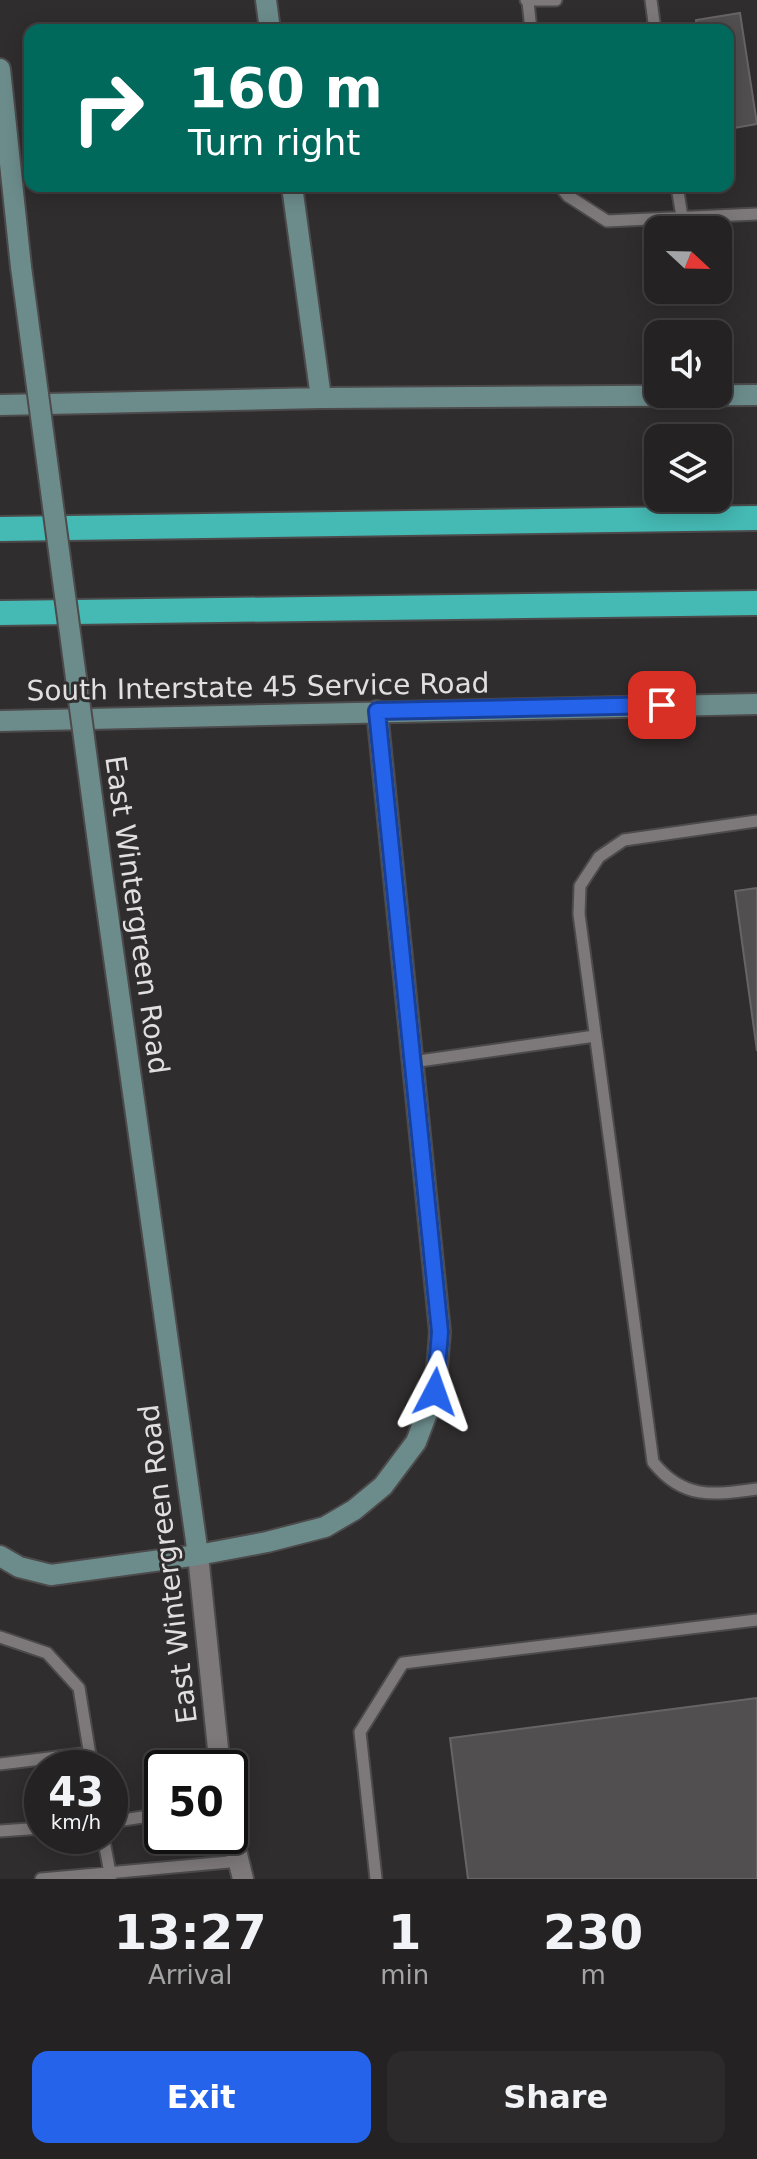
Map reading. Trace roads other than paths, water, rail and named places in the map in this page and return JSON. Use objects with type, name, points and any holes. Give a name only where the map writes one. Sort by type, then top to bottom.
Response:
[{"type":"highway","points":[[0,529],[757,518]]},
{"type":"highway","points":[[0,613],[757,603]]},
{"type":"main road","points":[[266,0],[269,24]]},
{"type":"main road","name":"East Wintergreen Road","points":[[0,69],[21,267],[198,1555]]},
{"type":"main road","points":[[293,192],[321,398]]},
{"type":"main road","points":[[0,405],[321,398],[757,395]]},
{"type":"main road","name":"South Interstate 45 Service Road","points":[[0,721],[757,704]]},
{"type":"main road","points":[[0,1556],[19,1567],[51,1575],[198,1555],[325,1527],[354,1510],[383,1486],[416,1442],[435,1392],[440,1332],[377,711]]},
{"type":"street","name":"East Wintergreen Road","points":[[198,1555],[218,1750]]},
{"type":"lane","points":[[530,24],[527,1],[556,0]]},
{"type":"lane","points":[[651,0],[654,24]]},
{"type":"lane","points":[[565,192],[607,221],[644,219]]},
{"type":"lane","points":[[678,192],[682,216]]},
{"type":"lane","points":[[707,216],[757,214]]},
{"type":"lane","points":[[757,821],[624,840],[599,857],[580,886],[579,914],[653,1462],[665,1477],[691,1491],[714,1495],[757,1489]]},
{"type":"lane","points":[[412,1062],[595,1036]]},
{"type":"lane","points":[[376,1879],[360,1732],[403,1663],[757,1620]]},
{"type":"lane","points":[[0,1637],[47,1653],[79,1688],[89,1750]]},
{"type":"lane","points":[[0,1764],[24,1761]]},
{"type":"lane","points":[[0,1831],[24,1829]]},
{"type":"lane","points":[[107,1854],[111,1876]]},
{"type":"lane","points":[[41,1879],[242,1870]]}]
